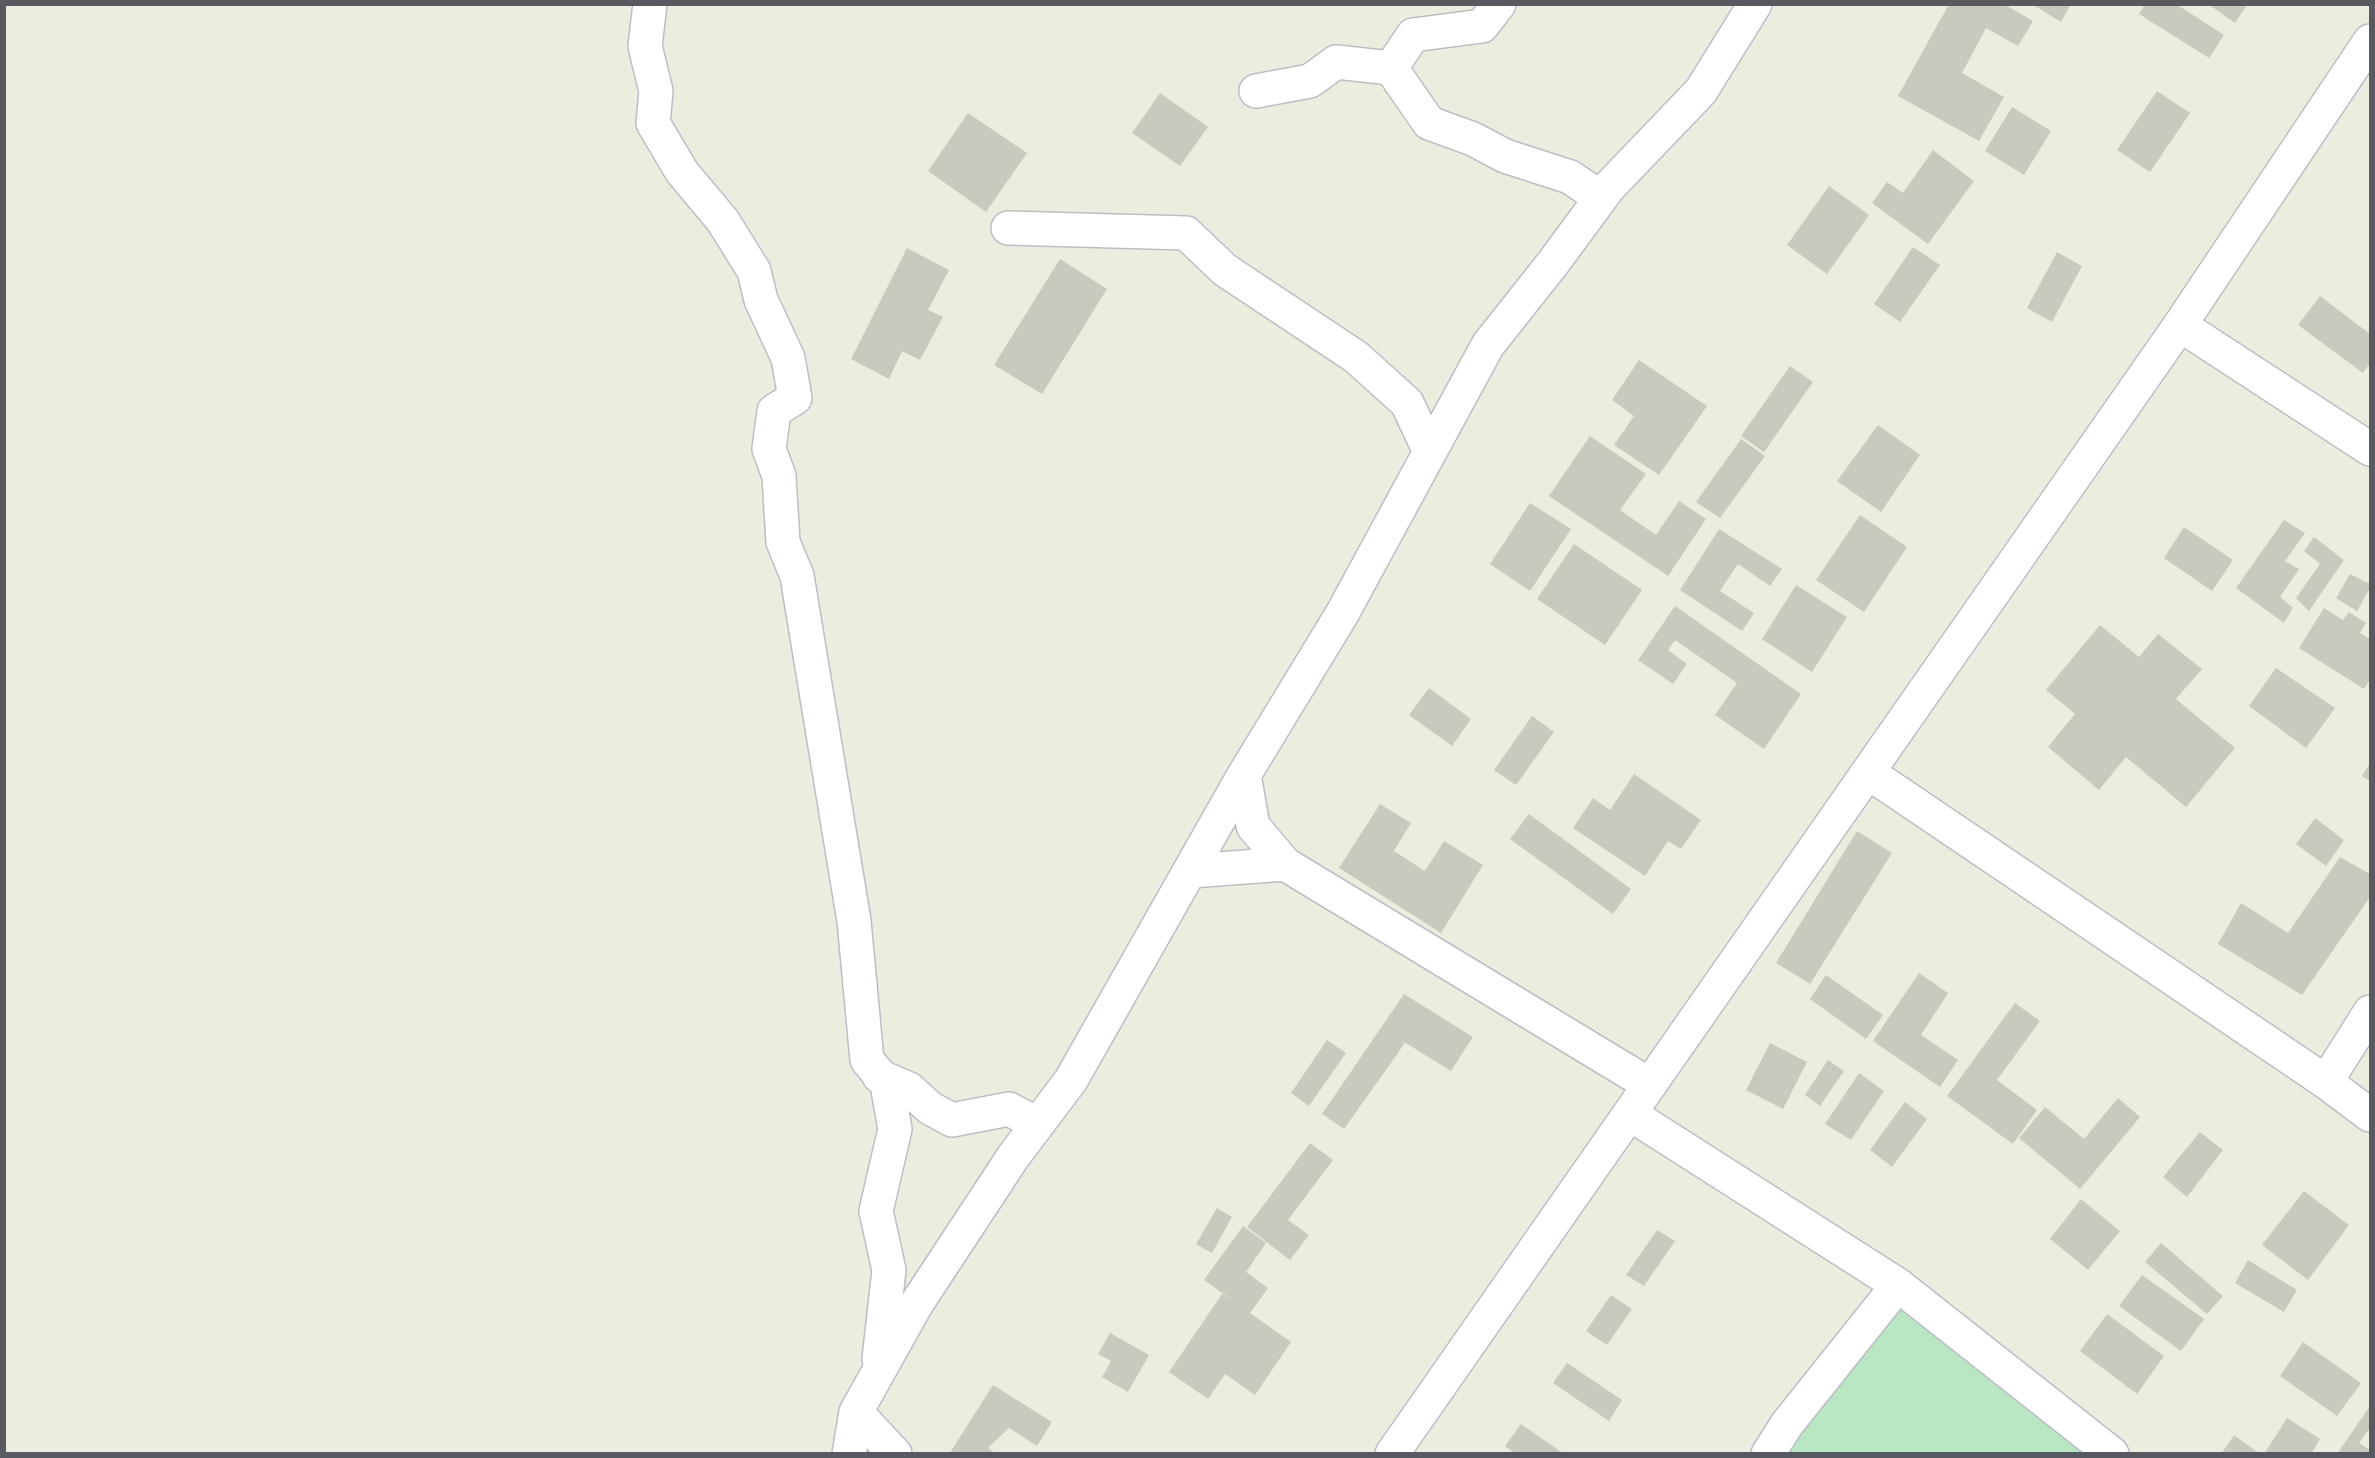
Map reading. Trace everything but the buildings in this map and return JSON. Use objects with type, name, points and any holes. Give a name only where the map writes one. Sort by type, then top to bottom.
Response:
[{"type":"street","points":[[650,4],[645,46],[656,91],[653,123],[682,172],[723,221],[754,271],[761,300],[788,358],[795,398],[774,411],[769,449],[779,476],[783,542],[797,576],[855,921],[867,1060],[887,1084],[895,1129],[876,1211],[890,1270],[877,1376]]},
{"type":"street","points":[[1390,68],[1413,35],[1482,26],[1499,4]]},
{"type":"street","points":[[849,1454],[856,1412],[917,1303],[1013,1157],[1071,1080],[1244,775],[1342,614],[1488,345],[1601,198],[1701,92],[1755,4]]},
{"type":"street","points":[[1392,1454],[2180,325],[2370,41]]},
{"type":"street","points":[[1256,91],[1310,81],[1336,62],[1390,68],[1428,123],[1473,140],[1505,156],[1570,177],[1601,198]]},
{"type":"street","points":[[1008,228],[1186,233],[1225,270],[1356,357],[1407,403],[1430,453]]},
{"type":"street","points":[[2180,325],[2370,449]]},
{"type":"street","points":[[1869,773],[2326,1082],[2370,1115]]},
{"type":"street","points":[[1244,775],[1253,826],[1285,864],[1650,1084]]},
{"type":"street","points":[[1191,871],[1285,864]]},
{"type":"street","points":[[2326,1082],[2370,1012]]},
{"type":"street","points":[[879,1076],[909,1089],[930,1107],[952,1120],[1009,1109],[1037,1124]]},
{"type":"street","points":[[1630,1114],[1898,1285],[2112,1454]]},
{"type":"street","points":[[1768,1454],[1787,1424],[1898,1285]]},
{"type":"street","points":[[856,1412],[895,1454]]},
{"type":"green space","points":[[1895,1305],[2092,1453],[1784,1454]]}]
